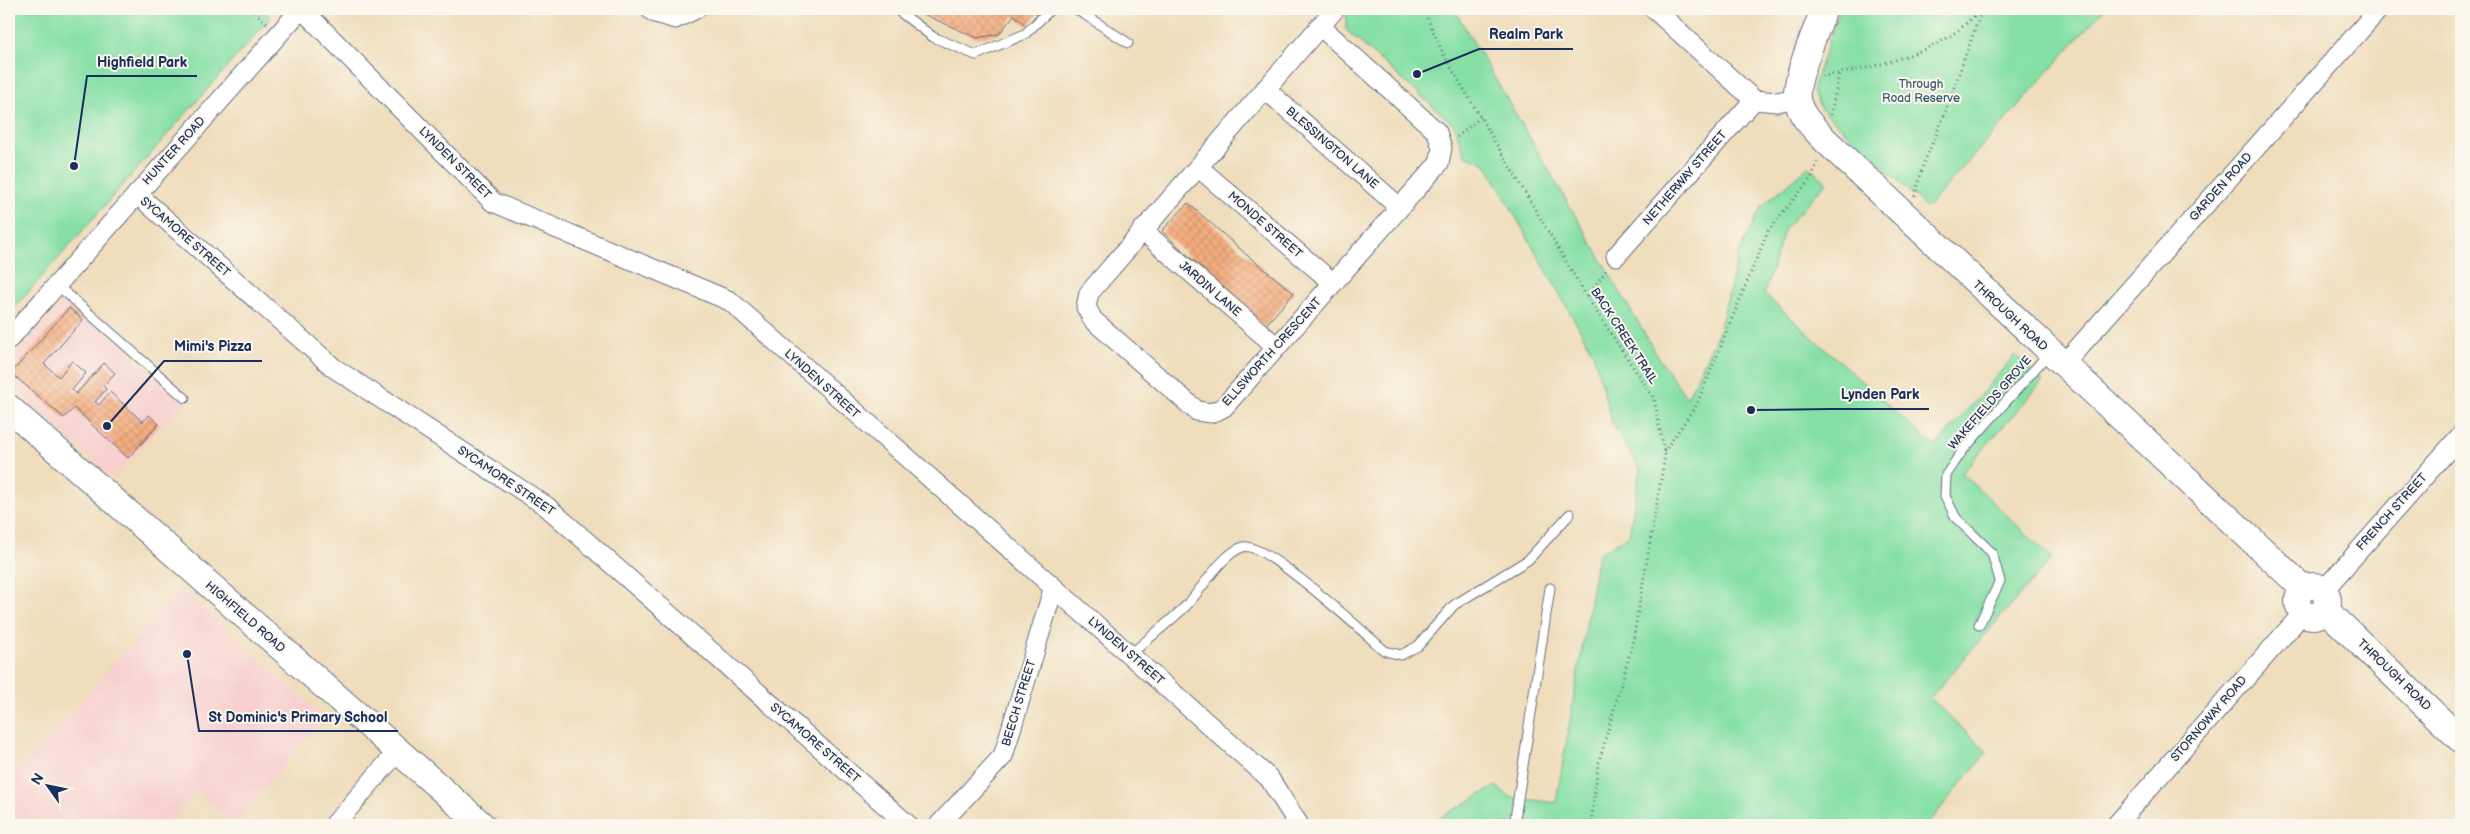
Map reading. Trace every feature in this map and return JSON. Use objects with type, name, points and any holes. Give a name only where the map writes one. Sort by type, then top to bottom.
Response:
[{"type":"street","name":"HUNTER ROAD","points":[[9,339],[301,9]]},
{"type":"street","name":"LYNDEN STREET","points":[[301,9],[493,202],[730,301],[1053,590],[1131,654],[1269,778],[1300,825]]},
{"type":"street","points":[[650,9],[675,19],[696,9]]},
{"type":"street","name":"ELLSWORTH CRESCENT","points":[[1335,9],[1089,293],[1086,307],[1093,320],[1197,411],[1212,413],[1224,407],[1439,163],[1442,148]]},
{"type":"street","points":[[1654,9],[1754,100],[1776,102],[1798,88],[1824,9]]},
{"type":"street","name":"GARDEN ROAD","points":[[2056,359],[2379,9]]},
{"type":"street","points":[[1320,26],[1437,132],[1442,148]]},
{"type":"street","name":"THROUGH ROAD","points":[[1798,88],[1806,119],[1825,140],[2461,740]]},
{"type":"street","name":"BLESSINGTON LANE","points":[[1265,89],[1399,207]]},
{"type":"street","name":"NETHERWAY STREET","points":[[1616,256],[1754,100]]},
{"type":"street","name":"MONDE STREET","points":[[1198,167],[1333,283]]},
{"type":"street","name":"SYCAMORE STREET","points":[[137,194],[334,368],[546,506],[908,825]]},
{"type":"street","name":"JARDIN LANE","points":[[1142,230],[1277,347]]},
{"type":"street","name":"HIGHFIELD ROAD","points":[[9,408],[482,825]]},
{"type":"street","name":"FRENCH STREET","points":[[2314,600],[2461,435]]},
{"type":"street","name":"BEECH STREET","points":[[939,825],[1002,756],[1053,590]]},
{"type":"street","name":"STORNOWAY ROAD","points":[[2116,825],[2314,600]]},
{"type":"street","points":[[334,825],[398,751]]},
{"type":"lane","points":[[896,9],[933,37],[976,55],[1025,34],[1051,9]]},
{"type":"lane","points":[[1076,9],[1128,44]]},
{"type":"lane","points":[[57,284],[185,398]]},
{"type":"lane","name":"WAKEFIELDS GROVE","points":[[1979,625],[2000,581],[1992,553],[1956,518],[1945,496],[1946,474],[1963,450],[2056,359]]},
{"type":"lane","points":[[1131,654],[1186,606],[1231,554],[1244,547],[1257,548],[1305,582],[1385,651],[1401,655],[1418,646],[1454,605],[1528,560],[1570,514]]},
{"type":"lane","points":[[1514,825],[1550,588]]},
{"type":"path","name":"BACK CREEK TRAIL","points":[[1423,9],[1445,57],[1587,297],[1654,399],[1664,452],[1632,646],[1598,765],[1591,824]]},
{"type":"path","points":[[1798,88],[1839,74],[1901,57],[1950,36],[1982,9]]},
{"type":"path","points":[[1908,219],[1923,165],[1944,116],[1982,9]]},
{"type":"path","points":[[1664,452],[1697,404],[1768,231],[1812,177],[1825,140],[1839,74]]},
{"type":"path","points":[[1442,148],[1481,117]]},
{"type":"path","points":[[1587,297],[1616,256]]},
{"type":"shaded area","points":[[66,298],[184,402],[113,478],[9,384],[9,363]]},
{"type":"shaded area","points":[[180,589],[325,718],[233,824],[196,791],[166,825],[56,825],[43,814],[32,825],[9,825],[9,782]]},
{"type":"green space","points":[[9,9],[261,9],[271,17],[9,314]]},
{"type":"green space","points":[[1351,9],[1454,9],[1660,360],[1687,398],[1719,331],[1739,253],[1762,206],[1808,167],[1827,182],[1785,228],[1764,294],[1935,447],[2015,355],[2043,381],[1962,473],[2052,558],[1930,698],[1987,752],[1927,825],[1427,825],[1496,786],[1510,797],[1556,803],[1598,554],[1629,535],[1640,469],[1612,422],[1593,353],[1486,164],[1465,155],[1454,125],[1346,30],[1346,15]]},
{"type":"green space","name":"Through Road Reserve","points":[[1840,9],[2104,9],[1927,208],[1821,109],[1812,90]]},
{"type":"building","points":[[912,9],[1041,9],[1027,26],[1014,15],[999,34],[977,38]]},
{"type":"building","points":[[1188,203],[1248,256],[1294,293],[1264,327],[1162,231]]},
{"type":"building","points":[[69,308],[83,320],[44,364],[59,377],[72,361],[86,373],[72,390],[76,394],[104,363],[115,373],[103,386],[106,389],[95,402],[99,405],[110,392],[143,422],[149,415],[159,424],[128,458],[74,408],[64,418],[11,373]]},
{"type":"place","name":"Realm Park","points":[[1417,74]]},
{"type":"place","name":"Highfield Park","points":[[74,166]]},
{"type":"place","name":"Lynden Park","points":[[1751,410]]},
{"type":"place","name":"Mimi's Pizza","points":[[107,426]]},
{"type":"place","name":"St Dominic's Primary School","points":[[187,654]]}]
